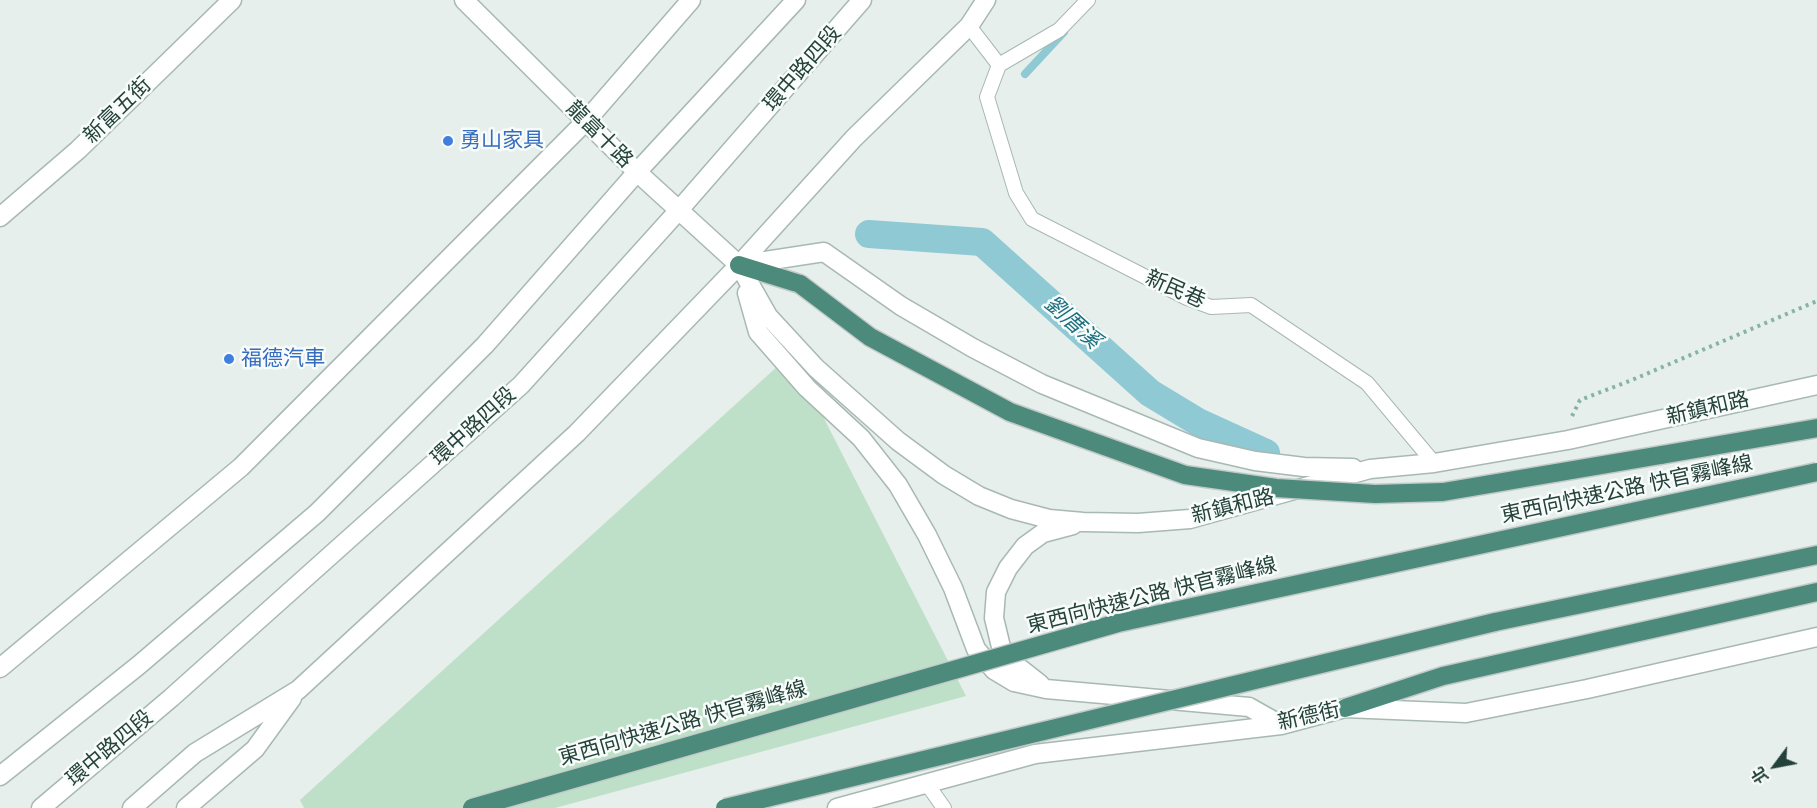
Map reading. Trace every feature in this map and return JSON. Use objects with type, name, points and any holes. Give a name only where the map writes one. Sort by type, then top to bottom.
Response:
[{"type":"highway","points":[[739,265],[800,284],[870,337],[1010,412],[1185,475],[1276,488],[1375,494],[1443,492],[1817,428]]},
{"type":"highway","name":"東西向快速公路 快官霧峰線","points":[[472,808],[1118,622],[1817,472]]},
{"type":"highway","points":[[725,808],[1495,622],[1817,555]]},
{"type":"highway","points":[[1345,708],[1443,675],[1817,592]]},
{"type":"street","name":"新富五街","points":[[0,217],[78,150],[232,0]]},
{"type":"street","name":"龍富十路","points":[[464,0],[637,172],[739,265]]},
{"type":"street","points":[[0,668],[242,467],[586,121],[691,0]]},
{"type":"street","points":[[0,776],[139,665],[317,513],[485,345],[637,172],[796,0]]},
{"type":"street","name":"環中路四段","points":[[41,808],[171,698],[521,385],[679,210],[862,0]]},
{"type":"street","points":[[132,808],[195,753],[298,690],[577,433],[739,265],[854,138],[969,26],[986,0]]},
{"type":"street","points":[[739,265],[824,252],[901,306],[973,348],[1042,384],[1198,448],[1255,461],[1304,467],[1371,469]]},
{"type":"street","points":[[739,265],[758,332],[807,388],[861,438],[898,485],[948,577],[976,649],[994,670],[1014,682],[1046,689],[1249,707],[1281,725]]},
{"type":"street","name":"新鎮和路","points":[[739,265],[768,316],[816,368],[897,441],[944,475],[979,496],[1011,509],[1049,519],[1138,523],[1190,519],[1371,469],[1434,463],[1569,440],[1817,384]]},
{"type":"street","points":[[1046,689],[1017,666],[1001,647],[994,618],[996,592],[1008,568],[1025,546],[1043,533],[1083,522]]},
{"type":"street","name":"新德街","points":[[837,808],[1035,754],[1281,725],[1345,708],[1466,713],[1587,689],[1817,637]]},
{"type":"street","points":[[186,808],[255,749],[298,690]]},
{"type":"lane","points":[[969,26],[999,65],[1059,30],[1088,0]]},
{"type":"lane","name":"新民巷","points":[[999,65],[987,97],[1016,193],[1032,219],[1186,298],[1211,307],[1251,305],[1367,383],[1434,463]]},
{"type":"lane","points":[[927,784],[944,808]]},
{"type":"path","points":[[1569,440],[1572,413],[1580,400],[1817,301]]},
{"type":"green space","points":[[791,354],[966,696],[555,808],[304,808],[300,800]]},
{"type":"waterway","points":[[1025,74],[1064,32]]},
{"type":"waterway","name":"劉厝溪","points":[[869,234],[982,242],[1150,393],[1198,422],[1266,453]]},
{"type":"place","name":"勇山家具","points":[[448,141]]},
{"type":"place","name":"福德汽車","points":[[229,359]]}]
